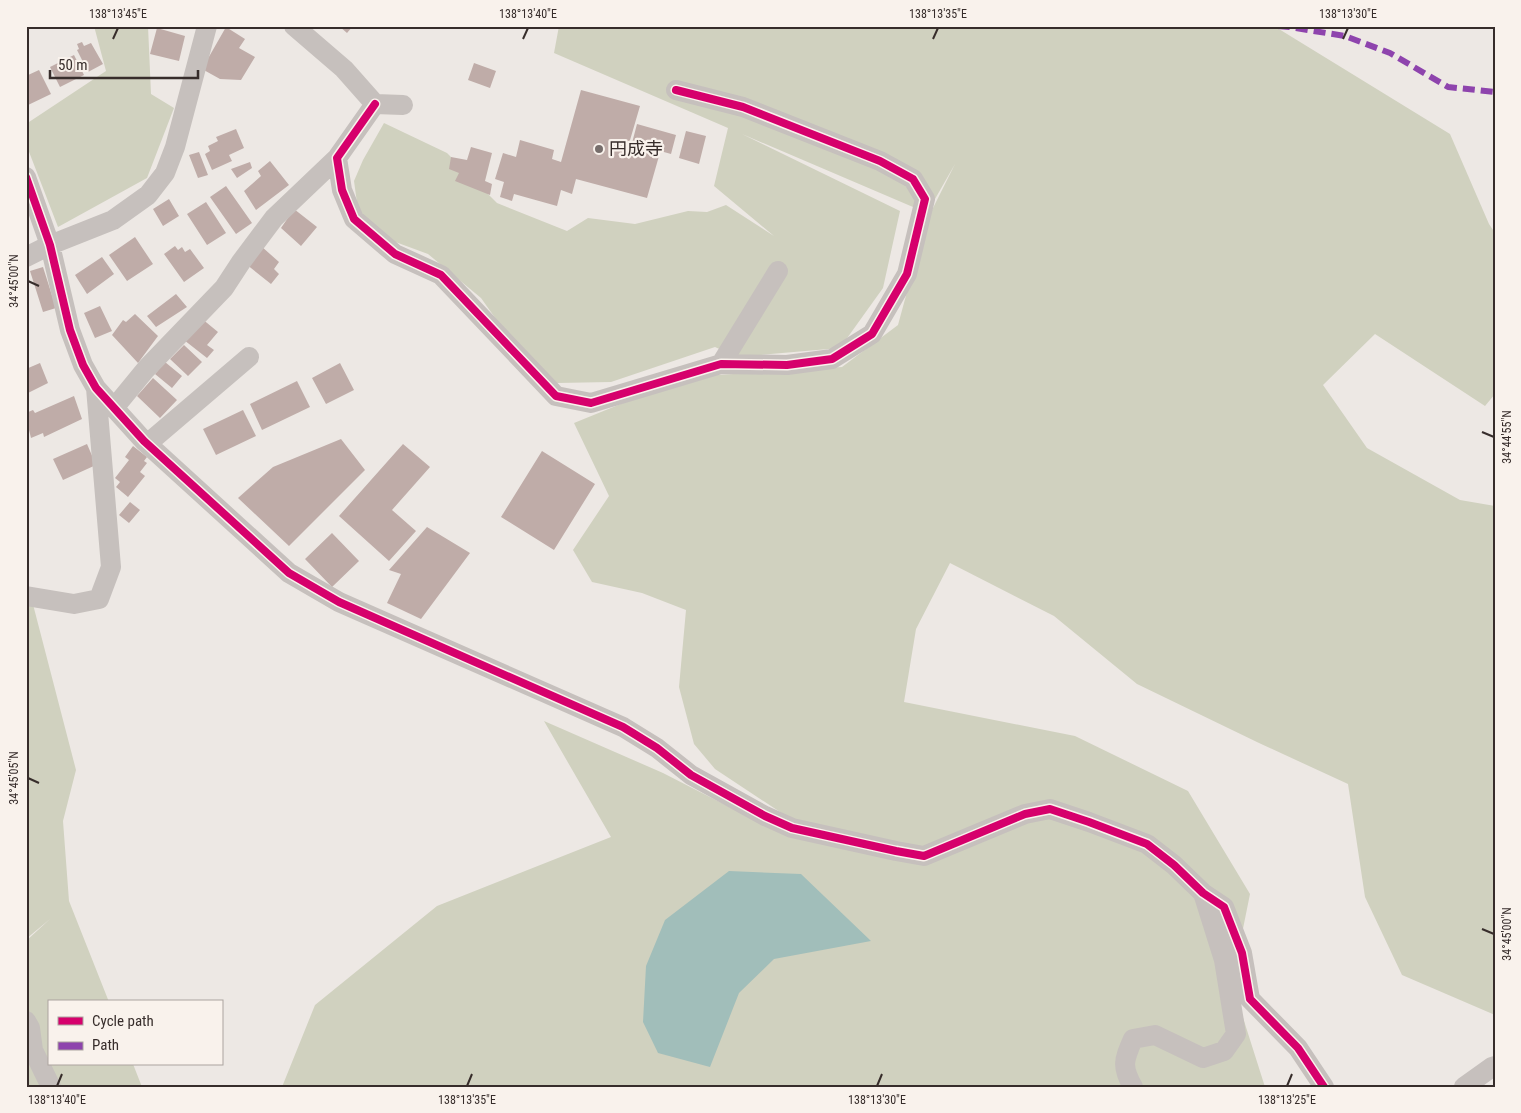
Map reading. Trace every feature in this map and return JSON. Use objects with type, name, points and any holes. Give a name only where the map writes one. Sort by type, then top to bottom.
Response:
[{"type":"street","points":[[26,257],[50,245],[113,220],[148,195],[165,173],[175,146],[206,26]]},
{"type":"street","points":[[294,26],[344,69],[374,104],[403,105]]},
{"type":"street","points":[[337,158],[342,190],[354,219],[395,254],[441,275],[556,396],[591,403],[721,364],[787,365],[832,359],[872,334],[907,274],[925,199],[914,179],[880,161],[743,107],[676,90]]},
{"type":"street","points":[[114,408],[146,368],[224,288],[274,218],[337,158],[374,104]]},
{"type":"street","points":[[26,177],[50,245],[70,330],[83,365],[96,388],[147,444],[289,574],[339,602],[623,727],[657,748],[691,774],[765,816],[792,828],[924,856],[1025,814],[1050,809],[1147,844],[1174,865],[1203,892],[1224,906],[1242,953],[1250,999],[1298,1048],[1324,1087]]},
{"type":"street","points":[[721,364],[778,271]]},
{"type":"street","points":[[147,444],[249,357]]},
{"type":"street","points":[[26,596],[74,604],[99,599],[111,567],[96,388]]},
{"type":"street","points":[[1133,1087],[1127,1076],[1125,1059],[1133,1040],[1155,1035],[1203,1058],[1224,1051],[1236,1034],[1224,960],[1203,892]]},
{"type":"street","points":[[26,1021],[30,1028],[33,1050],[51,1087]]},
{"type":"street","points":[[1464,1087],[1495,1066]]},
{"type":"green space","points":[[94,26],[148,26],[151,94],[174,108],[147,178],[58,227],[26,144],[26,124],[106,71]]},
{"type":"green space","points":[[559,26],[1274,26],[1450,134],[1489,224],[1495,233],[1495,394],[1485,406],[1375,334],[1323,385],[1367,448],[1460,500],[1495,506],[1495,1015],[1402,975],[1365,897],[1348,784],[1137,684],[1054,616],[950,563],[916,629],[904,702],[1075,736],[1188,791],[1250,894],[1232,983],[1265,1087],[282,1087],[315,1005],[437,906],[611,837],[544,721],[663,773],[780,833],[789,818],[715,769],[694,744],[679,687],[686,610],[642,593],[592,582],[573,550],[609,496],[574,423],[687,377],[842,367],[898,325],[926,222],[955,164],[927,213],[742,134],[900,211],[883,288],[840,348],[737,357],[715,347],[611,382],[557,383],[508,336],[481,298],[428,254],[390,240],[358,210],[354,181],[363,160],[384,123],[447,153],[497,203],[567,231],[588,218],[635,224],[688,211],[707,212],[726,205],[774,236],[714,186],[728,128],[554,53]]},
{"type":"green space","points":[[26,571],[76,770],[63,821],[69,901],[108,1000],[48,1000],[48,1066],[134,1066],[142,1087],[26,1087],[26,941],[50,919],[26,939]]},
{"type":"water","points":[[729,871],[801,874],[871,941],[774,959],[739,993],[710,1067],[658,1053],[643,1022],[646,966],[665,920]]},
{"type":"building","points":[[339,26],[353,26],[347,33]]},
{"type":"building","points":[[226,27],[245,39],[239,48],[255,57],[241,80],[220,79],[202,69]]},
{"type":"building","points":[[157,28],[185,36],[179,61],[150,54]]},
{"type":"building","points":[[82,42],[84,46],[91,43],[103,64],[88,72],[77,50],[79,49],[77,44]]},
{"type":"building","points":[[74,55],[84,75],[60,87],[50,67]]},
{"type":"building","points":[[474,63],[496,71],[490,88],[468,80]]},
{"type":"building","points":[[39,70],[51,94],[26,106],[26,76]]},
{"type":"building","name":"円成寺","points":[[581,90],[640,106],[628,147],[659,156],[647,198],[576,179],[572,194],[561,190],[557,206],[514,194],[512,201],[500,197],[504,182],[495,179],[503,153],[516,157],[520,140],[554,150],[552,159],[561,162]]},
{"type":"building","points":[[637,124],[676,135],[671,154],[632,143]]},
{"type":"building","points":[[236,129],[244,148],[229,155],[232,161],[212,170],[205,154],[210,151],[208,146],[218,141],[216,137]]},
{"type":"building","points":[[686,131],[706,136],[699,164],[679,158]]},
{"type":"building","points":[[471,147],[492,153],[485,181],[492,184],[490,195],[455,181],[459,173],[449,169],[451,157],[467,160]]},
{"type":"building","points":[[199,152],[208,175],[198,178],[189,155]]},
{"type":"building","points":[[270,161],[289,185],[256,210],[244,191],[261,176],[258,171]]},
{"type":"building","points":[[250,162],[252,168],[237,178],[231,169]]},
{"type":"building","points":[[226,186],[252,223],[236,234],[210,197]]},
{"type":"building","points":[[169,199],[179,216],[163,226],[153,209]]},
{"type":"building","points":[[206,202],[226,233],[207,245],[187,214]]},
{"type":"building","points":[[294,209],[317,227],[301,246],[281,228]]},
{"type":"building","points":[[135,237],[153,264],[127,281],[109,255]]},
{"type":"building","points":[[175,246],[178,250],[182,247],[185,252],[190,249],[204,268],[184,282],[164,254]]},
{"type":"building","points":[[261,246],[279,262],[274,269],[279,274],[271,284],[246,264]]},
{"type":"building","points":[[102,257],[114,274],[87,294],[75,275]]},
{"type":"building","points":[[43,267],[56,308],[43,312],[30,271]]},
{"type":"building","points":[[176,294],[187,307],[156,327],[147,316]]},
{"type":"building","points":[[100,306],[112,331],[95,338],[84,313]]},
{"type":"building","points":[[135,314],[158,336],[138,363],[112,335],[123,320],[126,322]]},
{"type":"building","points":[[201,318],[218,332],[207,345],[214,350],[207,358],[184,340]]},
{"type":"building","points":[[184,345],[202,362],[188,376],[170,359]]},
{"type":"building","points":[[165,362],[182,376],[172,388],[155,374]]},
{"type":"building","points":[[40,363],[48,383],[26,394],[26,369]]},
{"type":"building","points":[[340,363],[354,390],[326,404],[312,378]]},
{"type":"building","points":[[153,378],[177,400],[160,418],[137,396]]},
{"type":"building","points":[[297,381],[310,407],[262,430],[250,404]]},
{"type":"building","points":[[74,396],[82,419],[44,437],[43,433],[31,438],[29,430],[26,432],[26,413],[33,410],[35,413]]},
{"type":"building","points":[[243,410],[256,436],[216,455],[203,429]]},
{"type":"building","points":[[341,439],[365,470],[289,546],[238,498],[273,467]]},
{"type":"building","points":[[87,444],[96,465],[63,480],[53,459]]},
{"type":"building","points":[[403,444],[430,467],[392,510],[416,531],[389,561],[339,516]]},
{"type":"building","points":[[133,446],[147,457],[144,461],[147,463],[140,472],[145,476],[128,497],[116,487],[120,482],[115,478],[129,460],[125,457]]},
{"type":"building","points":[[542,451],[595,484],[554,550],[501,517]]},
{"type":"building","points":[[130,502],[140,510],[129,523],[119,515]]},
{"type":"building","points":[[427,527],[470,553],[421,619],[387,603],[401,574],[389,570]]},
{"type":"building","points":[[332,533],[359,561],[332,587],[305,559]]},
{"type":"marked path","points":[[1278,26],[1345,36],[1390,53],[1448,87],[1495,92]]},
{"type":"cycle path","points":[[375,104],[337,158],[342,190],[354,219],[395,254],[441,275],[556,396],[591,403],[721,364],[787,365],[832,359],[872,334],[907,274],[925,199],[913,179],[880,161],[743,107],[676,90]]},
{"type":"cycle path","points":[[26,177],[50,245],[70,330],[83,365],[96,388],[144,441],[289,573],[339,602],[623,727],[657,748],[691,775],[765,816],[792,828],[924,856],[1025,814],[1050,809],[1147,844],[1174,865],[1203,893],[1224,907],[1242,953],[1250,999],[1298,1048],[1324,1087]]},
{"type":"place","name":"円成寺","points":[[599,149]]}]
